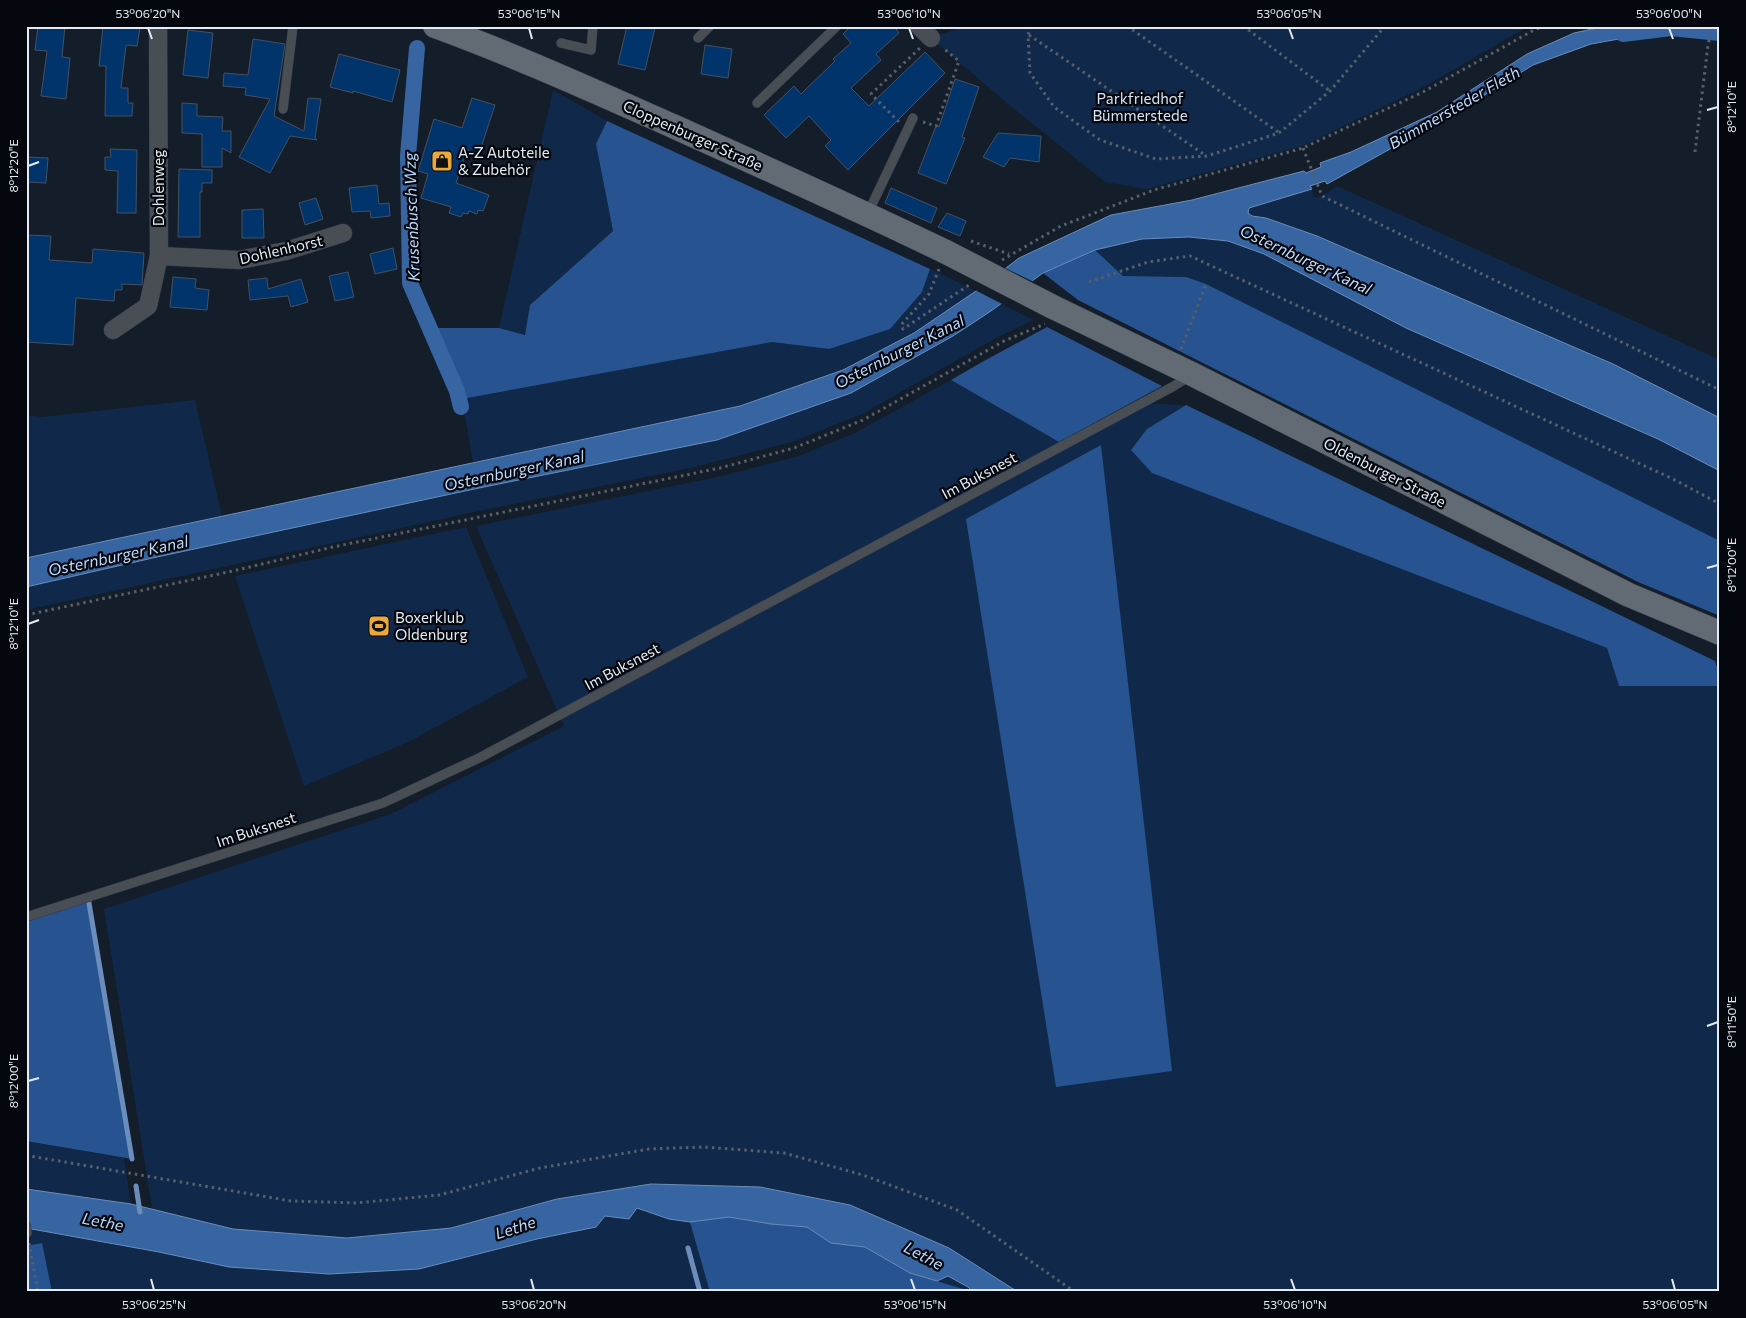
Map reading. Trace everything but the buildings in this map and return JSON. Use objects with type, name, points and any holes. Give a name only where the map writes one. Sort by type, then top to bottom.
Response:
[{"type":"main road","name":"Cloppenburger Straße","points":[[435,26],[552,72],[867,214],[986,272]]},
{"type":"main road","name":"Oldenburger Straße","points":[[986,272],[1051,315],[1189,366],[1629,595],[1720,633]]},
{"type":"street","name":"Dohlenweg","points":[[113,330],[148,306],[158,256],[158,26]]},
{"type":"street","name":"Dohlenhorst","points":[[158,256],[239,260],[286,251],[343,233]]},
{"type":"lane","points":[[283,109],[292,26]]},
{"type":"lane","points":[[561,43],[591,50],[593,26]]},
{"type":"lane","points":[[698,38],[710,26]]},
{"type":"lane","points":[[757,104],[837,26]]},
{"type":"lane","points":[[867,214],[913,118]]},
{"type":"lane","name":"Im Buksnest","points":[[26,917],[392,799],[490,752],[1174,386],[1189,366]]},
{"type":"path","points":[[1031,26],[1028,35],[1030,73],[1054,107],[1100,140],[1156,159],[1207,156],[1279,133],[1330,91],[1385,26]]},
{"type":"path","points":[[1127,26],[1279,133]]},
{"type":"path","points":[[1243,26],[1330,91]]},
{"type":"path","points":[[1009,254],[950,253],[929,294],[901,325],[903,330],[966,288],[1009,254],[1061,226],[1154,190],[1303,148],[1423,92],[1534,30],[1545,26]]},
{"type":"path","points":[[1695,152],[1712,26]]},
{"type":"path","points":[[907,131],[871,94],[925,32],[960,62],[936,126],[913,118]]},
{"type":"path","points":[[1028,35],[1207,156]]},
{"type":"path","points":[[1303,148],[1322,196],[1720,390]]},
{"type":"path","points":[[1089,282],[1148,262],[1190,256],[1673,479],[1720,504]]},
{"type":"path","points":[[1189,366],[1206,284]]},
{"type":"path","points":[[26,615],[334,548],[720,468],[794,448],[863,420],[1051,315]]},
{"type":"path","points":[[26,1157],[291,1201],[356,1202],[438,1195],[540,1168],[649,1149],[704,1147],[784,1154],[863,1175],[957,1210],[1075,1292]]},
{"type":"path","points":[[27,1229],[38,1292]]},
{"type":"green space","name":"Parkfriedhof Bümmerstede","points":[[964,26],[1529,26],[1420,89],[1302,146],[1147,189],[1105,182],[1014,109],[931,38]]},
{"type":"green space","points":[[553,90],[607,121],[596,144],[613,231],[530,305],[525,335],[499,328]]},
{"type":"green space","points":[[1337,186],[1720,360],[1720,418],[1613,364],[1317,236],[1247,213],[1249,208],[1312,189],[1314,197],[1322,196]]},
{"type":"green space","points":[[1189,237],[1228,241],[1264,254],[1406,328],[1658,439],[1720,471],[1720,541],[1206,284],[1186,277],[1123,276],[1095,250],[1142,239]]},
{"type":"green space","points":[[930,269],[976,291],[914,333],[843,370],[740,406],[600,437],[473,462],[462,399],[772,342],[829,349],[922,292]]},
{"type":"green space","points":[[1001,304],[1033,320],[996,338],[864,413],[795,441],[695,467],[474,512],[26,610],[26,587],[479,488],[717,440],[991,311]]},
{"type":"green space","points":[[951,380],[1059,442],[1134,403],[1186,405],[1147,429],[1152,473],[1607,648],[1619,686],[1720,686],[1720,1292],[26,1292],[26,1228],[159,1251],[104,909],[391,814],[564,726],[476,526],[722,476],[799,456],[855,433]]},
{"type":"green space","points":[[195,400],[222,516],[26,558],[26,415],[42,417]]},
{"type":"green space","name":"Boxerklub Oldenburg","points":[[466,527],[528,677],[408,742],[304,786],[235,576]]},
{"type":"green space","points":[[26,1141],[124,1158],[131,1204],[26,1189]]},
{"type":"shaded area","points":[[607,121],[930,269],[922,292],[890,329],[829,349],[772,342],[462,399],[434,328],[499,328],[525,335],[530,305],[613,231],[596,144]]},
{"type":"shaded area","points":[[1095,250],[1123,276],[1186,277],[1206,284],[1720,541],[1720,616],[1638,582],[1078,300],[1043,273]]},
{"type":"shaded area","points":[[1047,327],[1162,386],[1059,442],[951,380]]},
{"type":"shaded area","points":[[1186,405],[1715,661],[1720,676],[1720,686],[1619,686],[1607,648],[1152,473],[1131,450],[1147,429]]},
{"type":"shaded area","points":[[1101,445],[1172,1071],[1056,1087],[966,519]]},
{"type":"shaded area","points":[[88,897],[132,1159],[26,1141],[26,917]]},
{"type":"shaded area","points":[[729,1217],[771,1224],[807,1227],[831,1243],[865,1247],[910,1273],[963,1289],[965,1292],[710,1292],[690,1222]]},
{"type":"shaded area","points":[[42,1243],[52,1292],[26,1292],[26,1246]]},
{"type":"water","name":"Osternburger Kanal","points":[[1606,26],[1641,26],[1647,34],[1591,44],[1533,65],[1464,108],[1327,184],[1325,181],[1310,186],[1312,189],[1249,208],[1248,213],[1252,216],[1266,218],[1317,236],[1613,364],[1720,418],[1720,471],[1658,439],[1406,328],[1264,254],[1228,241],[1189,237],[1142,239],[1095,250],[1043,273],[953,336],[851,393],[717,440],[479,488],[26,587],[26,558],[740,406],[843,370],[914,333],[976,291],[1019,258],[1111,215],[1192,200],[1304,171],[1306,173],[1321,167],[1320,163],[1351,152],[1437,112],[1527,54],[1574,33]]},
{"type":"water","name":"Lethe","points":[[651,1184],[760,1187],[850,1205],[949,1248],[1018,1292],[973,1292],[968,1287],[948,1276],[937,1281],[910,1273],[865,1247],[831,1243],[807,1227],[771,1224],[729,1217],[690,1222],[669,1219],[637,1208],[629,1219],[605,1216],[596,1227],[537,1239],[419,1269],[329,1274],[229,1267],[159,1252],[26,1228],[26,1189],[131,1204],[233,1229],[347,1238],[451,1228],[557,1199]]},
{"type":"pier","points":[[1003,267],[1034,282],[1004,305],[973,289]]},
{"type":"waterway","name":"Bümmersteder Fleth","points":[[1623,34],[1671,28],[1720,33]]},
{"type":"waterway","name":"Krusenbusch Wzg","points":[[417,48],[408,156],[410,283],[457,391],[461,407]]},
{"type":"waterway","points":[[88,897],[132,1159]]},
{"type":"waterway","points":[[136,1186],[140,1212]]},
{"type":"waterway","points":[[688,1248],[700,1292]]},
{"type":"place","name":"A-Z Autoteile & Zubehör","points":[[442,161]]},
{"type":"place","name":"Boxerklub Oldenburg","points":[[379,626]]}]
